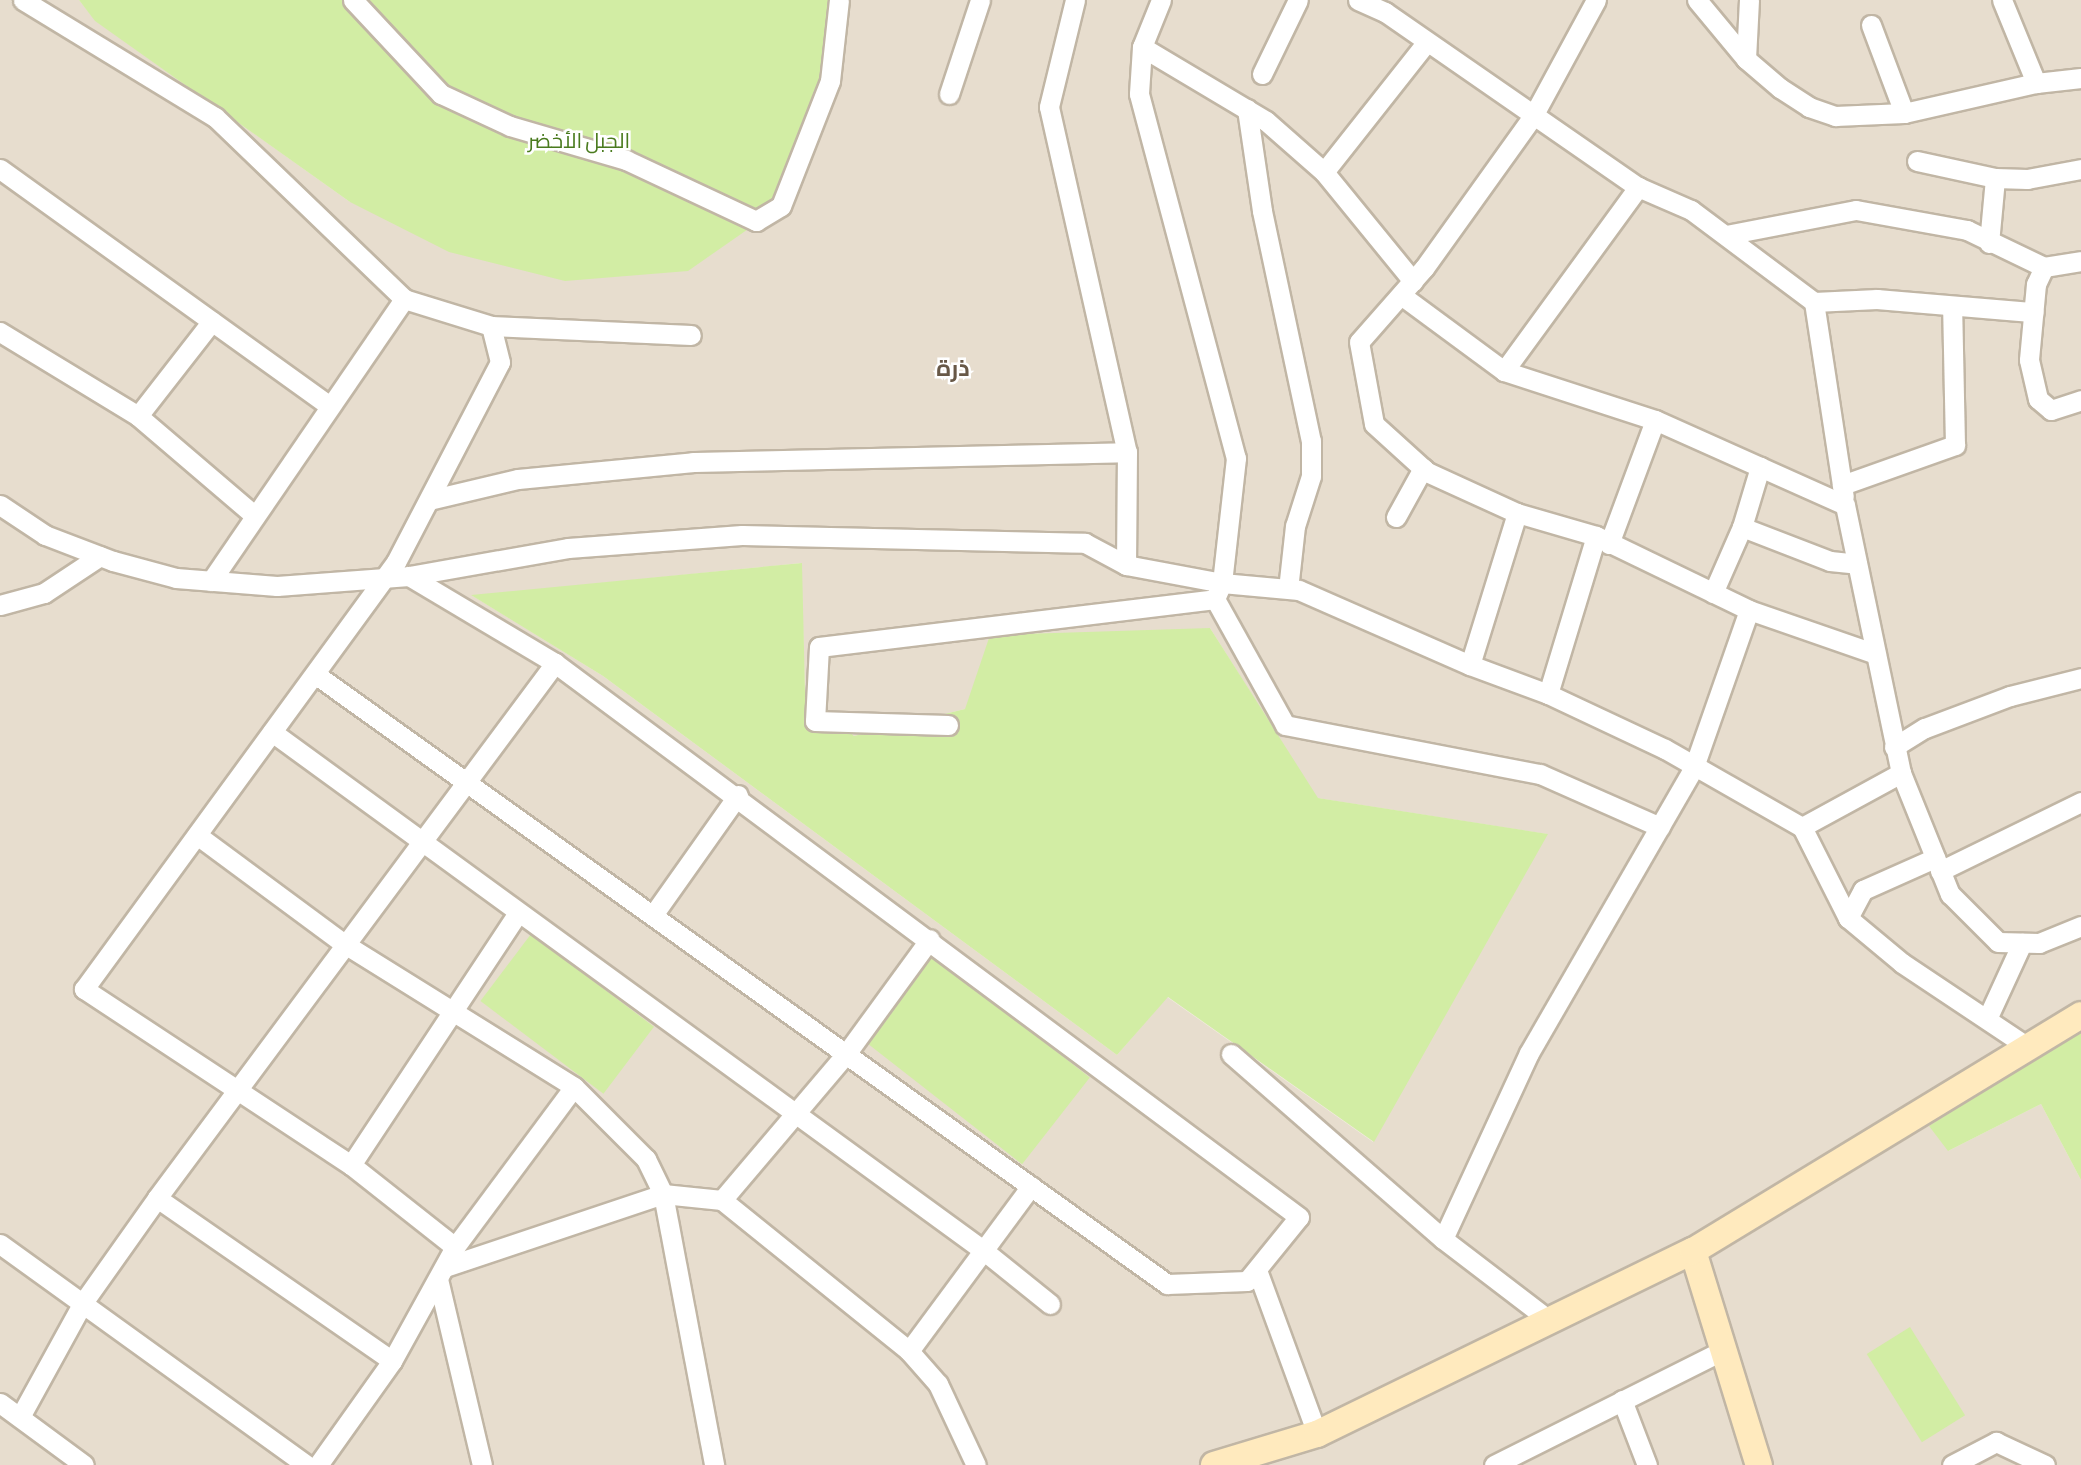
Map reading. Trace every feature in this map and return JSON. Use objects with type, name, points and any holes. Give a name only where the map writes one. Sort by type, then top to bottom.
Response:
[{"type":"street","points":[[23,0],[215,117],[404,299],[491,326],[691,335]]},
{"type":"street","points":[[353,0],[441,94],[510,126],[626,160],[756,221],[781,206],[830,81],[839,0]]},
{"type":"street","points":[[949,94],[980,0]]},
{"type":"street","points":[[1075,0],[1049,107],[1127,452],[1126,565]]},
{"type":"street","points":[[1161,0],[1142,47],[1139,94],[1236,458],[1219,591],[1285,725],[1540,774],[1660,827]]},
{"type":"street","points":[[1262,75],[1298,0]]},
{"type":"street","points":[[1358,0],[1385,12],[1425,44],[1638,187],[1691,210],[1814,302],[1877,299],[2034,312]]},
{"type":"street","points":[[1596,0],[1532,116],[1407,288],[1359,342],[1374,424],[1423,468],[1517,513],[1603,540],[1749,610],[1876,654]]},
{"type":"street","points":[[1697,0],[1746,59],[1809,107],[1835,116],[1904,113],[2036,83],[2081,78]]},
{"type":"street","points":[[1746,59],[1749,0]]},
{"type":"street","points":[[2002,0],[2036,83]]},
{"type":"street","points":[[1871,25],[1904,113]]},
{"type":"street","points":[[1324,172],[1425,44]]},
{"type":"street","points":[[1142,47],[1247,109],[1324,172],[1407,288],[1504,371],[1655,420],[1845,505]]},
{"type":"street","points":[[1247,109],[1262,211],[1311,441],[1311,476],[1294,526],[1288,589]]},
{"type":"street","points":[[1917,161],[1995,178],[2027,179],[2081,169]]},
{"type":"street","points":[[0,169],[330,406]]},
{"type":"street","points":[[1989,243],[1995,178]]},
{"type":"street","points":[[1504,371],[1638,187]]},
{"type":"street","points":[[1726,235],[1856,210],[1967,230],[1989,243],[2044,267],[2081,261]]},
{"type":"street","points":[[2044,267],[2036,284],[2029,360],[2038,399],[2051,410],[2081,400]]},
{"type":"street","points":[[211,580],[404,299]]},
{"type":"street","points":[[1814,302],[1845,505],[1894,747],[1937,864],[1950,894],[1998,942],[2039,943],[2081,926]]},
{"type":"street","points":[[1842,485],[1955,445],[1952,306]]},
{"type":"street","points":[[138,416],[212,321]]},
{"type":"street","points":[[455,1247],[351,1165],[84,989],[385,578],[429,500],[500,362],[491,326]]},
{"type":"street","points":[[0,332],[138,416],[255,516]]},
{"type":"street","points":[[1548,694],[1603,540],[1655,420]]},
{"type":"street","points":[[429,500],[518,479],[693,462],[1127,452]]},
{"type":"street","points":[[1713,593],[1742,527],[1760,467]]},
{"type":"street","points":[[1396,517],[1423,468]]},
{"type":"street","points":[[0,505],[45,536],[100,556],[176,578],[277,586],[409,576],[568,548],[742,535],[1084,543],[1126,565],[1219,591]]},
{"type":"street","points":[[1470,666],[1517,513]]},
{"type":"street","points":[[1742,527],[1830,561],[1857,564]]},
{"type":"street","points":[[0,605],[44,593],[100,556]]},
{"type":"street","points":[[315,674],[1167,1284],[1247,1281],[1299,1217],[738,794],[555,663],[409,576]]},
{"type":"street","points":[[948,725],[815,721],[819,647],[1219,591],[1288,589],[1470,666],[1548,694],[1695,767],[1802,827],[1848,918],[1902,963],[2028,1047]]},
{"type":"street","points":[[1443,1239],[1529,1053],[1695,767],[1749,610]]},
{"type":"street","points":[[20,1418],[82,1304],[157,1198],[343,943],[555,663]]},
{"type":"street","points":[[1894,747],[1925,728],[2010,696],[2081,678]]},
{"type":"street","points":[[272,732],[983,1250],[1050,1304]]},
{"type":"street","points":[[1802,827],[1901,772]]},
{"type":"street","points":[[653,915],[738,794]]},
{"type":"street","points":[[1848,918],[1863,890],[1937,864],[2081,802]]},
{"type":"street","points":[[197,835],[343,943],[574,1087],[646,1159],[663,1194],[714,1465]]},
{"type":"street","points":[[351,1165],[518,913]]},
{"type":"street","points":[[722,1200],[797,1115],[846,1054],[930,939]]},
{"type":"street","points":[[1987,1019],[2022,943]]},
{"type":"street","points":[[1214,1465],[1247,1462],[1317,1434],[1693,1251],[2081,1015]]},
{"type":"street","points":[[1231,1054],[1443,1239],[1549,1320]]},
{"type":"street","points":[[318,1465],[392,1362],[455,1247],[574,1087]]},
{"type":"street","points":[[909,1351],[1031,1186]]},
{"type":"street","points":[[441,1273],[663,1194],[722,1200],[909,1351],[938,1384],[976,1465]]},
{"type":"street","points":[[157,1198],[392,1362]]},
{"type":"street","points":[[0,1244],[306,1465]]},
{"type":"street","points":[[1693,1251],[1759,1465]]},
{"type":"street","points":[[1257,1270],[1317,1434]]},
{"type":"street","points":[[441,1273],[482,1465]]},
{"type":"street","points":[[1494,1465],[1722,1351]]},
{"type":"street","points":[[1622,1400],[1647,1465]]},
{"type":"street","points":[[0,1403],[84,1465]]},
{"type":"street","points":[[1952,1465],[1996,1442],[2045,1465]]},
{"type":"shaded area","points":[[0,0],[79,0],[96,21],[350,202],[839,0],[2081,0],[2081,1028],[1948,1151],[2041,1104],[2081,1180],[2081,1465],[0,1465]],"holes":[[[801,563],[805,692],[854,736],[965,709],[1210,628],[1317,798],[1547,834],[1373,1142],[1167,997],[1117,1055],[603,676],[473,596]]]},
{"type":"green space","name":"الجبل الأخضر","points":[[79,0],[839,0],[830,81],[781,206],[688,271],[565,281],[449,252],[350,202],[95,21]]},
{"type":"green space","points":[[802,563],[805,692],[854,736],[965,709],[990,635],[1210,628],[1318,798],[1548,834],[1374,1142],[1168,997],[1117,1055],[603,676],[471,595]]},
{"type":"green space","points":[[531,934],[654,1027],[603,1094],[480,1001]]},
{"type":"green space","points":[[933,955],[1090,1078],[1022,1164],[865,1042]]},
{"type":"green space","points":[[2081,1028],[2081,1180],[2041,1104],[1948,1151],[1929,1126]]},
{"type":"green space","points":[[1910,1327],[1965,1415],[1922,1442],[1867,1354]]},
{"type":"district","name":"ذرة","points":[[953,368]]}]
